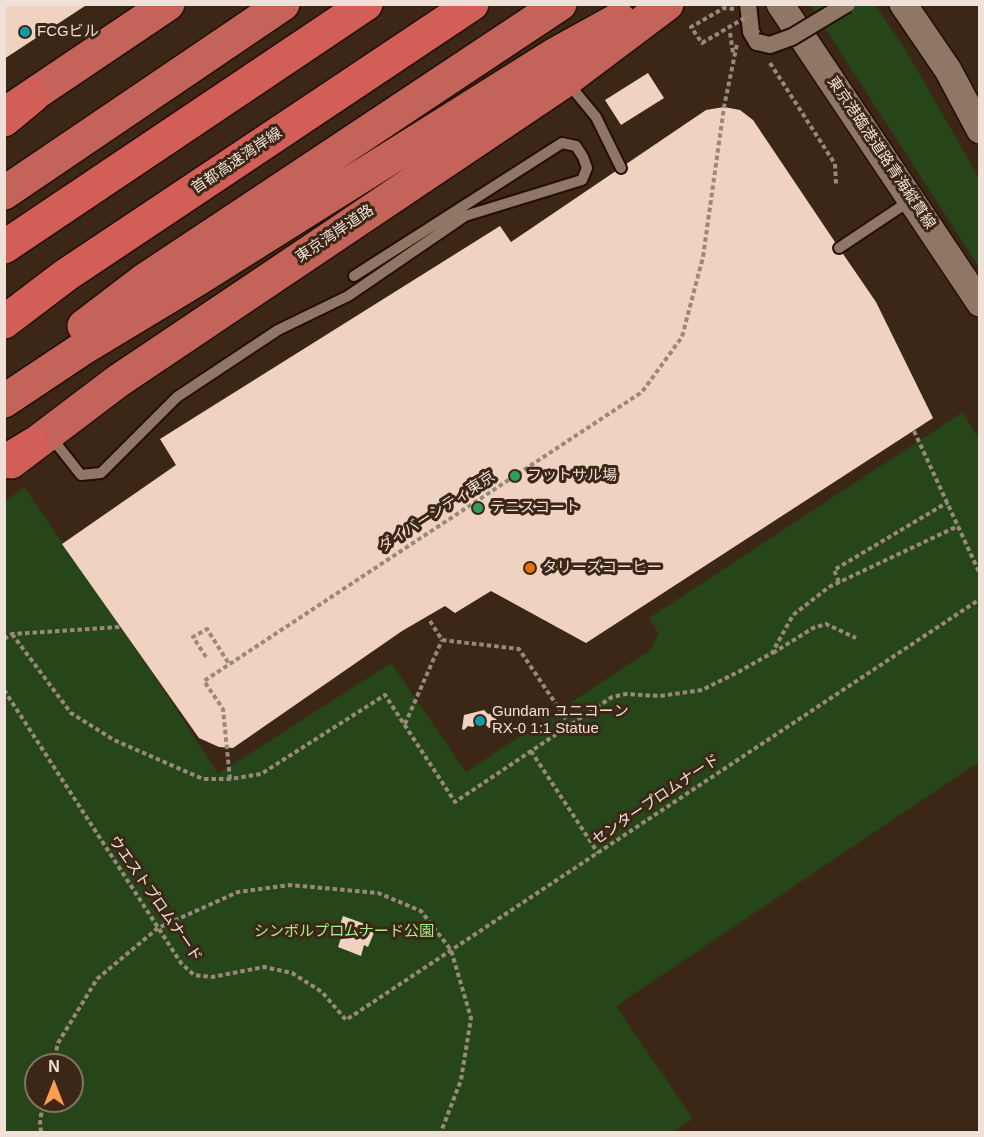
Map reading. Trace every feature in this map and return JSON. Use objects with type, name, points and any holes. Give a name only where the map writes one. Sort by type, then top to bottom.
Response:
[{"type":"highway","points":[[4,114],[168,4]]},
{"type":"highway","points":[[4,193],[283,4]]},
{"type":"highway","points":[[4,247],[366,4]]},
{"type":"highway","name":"首都高速湾岸線","points":[[4,322],[66,275],[472,4]]},
{"type":"highway","points":[[4,389],[143,281],[560,4]]},
{"type":"highway","points":[[4,401],[85,347],[206,274],[554,55],[644,4]]},
{"type":"highway","name":"東京湾岸道路","points":[[4,466],[186,334],[566,80],[668,4]]},
{"type":"highway","points":[[4,120],[33,96]]},
{"type":"highway","points":[[4,462],[40,439]]},
{"type":"street","name":"東京港臨港道路青海縦貫線","points":[[780,4],[980,303]]},
{"type":"street","points":[[744,10],[756,42],[770,45],[792,37],[847,4]]},
{"type":"street","points":[[903,4],[948,70],[980,130]]},
{"type":"lane","points":[[566,80],[596,117],[621,168]]},
{"type":"lane","points":[[40,439],[81,475],[101,473],[177,397],[278,330],[348,296],[465,216],[582,180],[587,168],[583,158],[576,146],[562,144],[354,276]]},
{"type":"lane","points":[[840,248],[912,199]]},
{"type":"path","points":[[724,8],[744,10],[702,43],[691,27],[724,8]]},
{"type":"path","points":[[756,42],[835,164],[836,184]]},
{"type":"path","name":"ダイバーシティ東京","points":[[230,779],[223,709],[204,681],[642,392],[682,337],[704,257],[723,107],[733,54]]},
{"type":"path","points":[[914,431],[980,574]]},
{"type":"path","points":[[840,582],[834,570],[948,502]]},
{"type":"path","points":[[772,654],[793,615],[808,602],[840,582],[958,526]]},
{"type":"path","name":"センタープロムナード","points":[[346,1020],[980,599]]},
{"type":"path","points":[[430,621],[442,640]]},
{"type":"path","points":[[12,634],[72,713],[114,740],[203,779],[230,779],[261,774],[386,695],[455,802],[612,697],[626,693],[660,696],[702,690],[772,654],[805,632],[826,624],[855,638]]},
{"type":"path","points":[[4,639],[12,634],[120,627]]},
{"type":"path","points":[[206,657],[193,637],[207,628],[229,664]]},
{"type":"path","points":[[442,640],[519,649],[570,725]]},
{"type":"path","points":[[405,724],[442,640]]},
{"type":"path","name":"ウエストプロムナード","points":[[4,690],[181,963],[194,975],[212,977],[264,967],[292,973],[322,992],[346,1020]]},
{"type":"path","points":[[531,751],[598,853]]},
{"type":"path","points":[[56,1053],[58,1043],[97,980],[158,928],[238,892],[290,885],[332,887],[378,893],[421,911],[452,950],[471,1018],[461,1080],[441,1132]]},
{"type":"path","points":[[41,1113],[42,1132]]},
{"type":"green space","points":[[810,5],[875,5],[905,49],[979,178],[979,267]]},
{"type":"green space","name":"シンボルプロムナード公園","points":[[963,412],[976,435],[979,433],[979,762],[616,1006],[693,1119],[673,1132],[5,1132],[4,503],[24,487],[167,695],[218,774],[391,663],[466,772],[650,650],[659,634],[649,618]]},
{"type":"building","name":"FCGビル","points":[[4,4],[88,4],[4,59]]},
{"type":"building","points":[[648,73],[664,98],[621,125],[605,100]]},
{"type":"building","points":[[724,107],[740,110],[753,120],[876,302],[933,418],[586,643],[491,591],[455,613],[445,606],[402,631],[233,748],[219,747],[199,738],[62,544],[176,465],[160,439],[500,226],[511,242],[706,110]]},
{"type":"building","name":"Gundam ユニコーン RX-0 1:1 Statue","points":[[484,710],[488,714],[495,713],[498,727],[489,728],[484,723],[482,725],[476,723],[473,727],[468,726],[462,729],[464,715]]},
{"type":"building","points":[[343,916],[376,928],[368,947],[364,945],[361,956],[338,947],[341,938],[336,936]]},
{"type":"place","name":"FCGビル","points":[[25,32]]},
{"type":"place","name":"フットサル場","points":[[515,476]]},
{"type":"place","name":"テニスコート","points":[[478,508]]},
{"type":"place","name":"タリーズコーヒー","points":[[530,568]]},
{"type":"place","name":"Gundam ユニコーン RX-0 1:1 Statue","points":[[480,721]]}]
